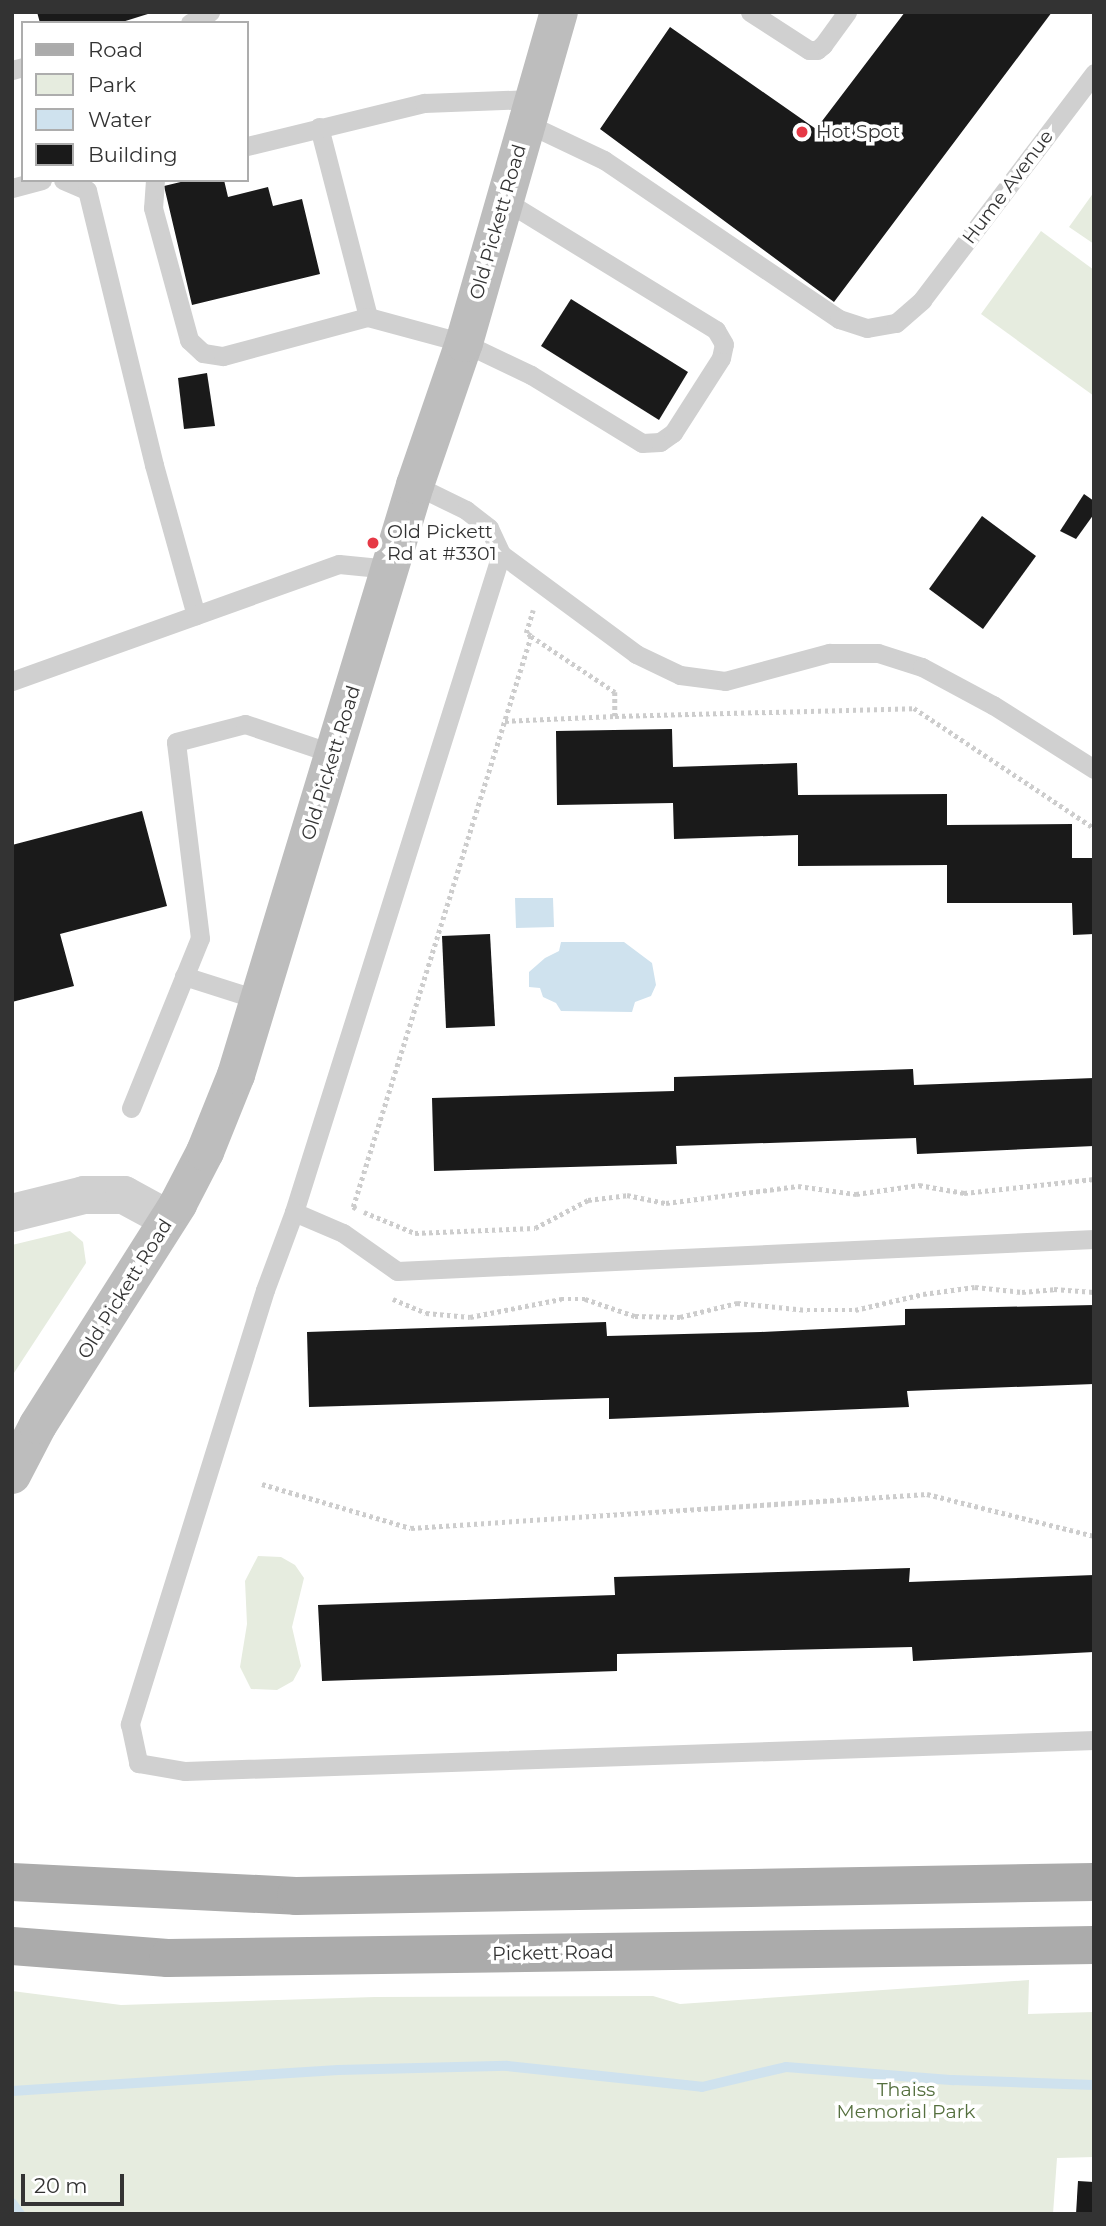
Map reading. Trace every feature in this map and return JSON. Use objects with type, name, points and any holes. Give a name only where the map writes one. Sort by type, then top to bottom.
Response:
[{"type":"main road","points":[[12,1882],[296,1896],[1094,1882]]},
{"type":"main road","name":"Pickett Road","points":[[12,1946],[168,1958],[1094,1945]]},
{"type":"street","name":"Old Pickett Road","points":[[12,1475],[38,1425],[169,1219],[205,1152],[236,1075],[415,485],[464,343],[559,12]]},
{"type":"street","points":[[12,1213],[83,1195],[124,1195],[169,1219]]},
{"type":"lane","points":[[194,21],[210,12]]},
{"type":"lane","points":[[750,12],[809,50],[817,50],[823,45],[847,12]]},
{"type":"lane","name":"Hume Avenue","points":[[530,111],[839,319],[867,328],[896,323],[922,300],[1094,73]]},
{"type":"lane","points":[[248,146],[424,103],[530,111]]},
{"type":"lane","points":[[319,127],[368,317]]},
{"type":"lane","points":[[12,188],[34,182]]},
{"type":"lane","points":[[68,182],[87,190],[154,464],[196,615]]},
{"type":"lane","points":[[155,182],[153,208],[186,327],[190,340],[203,353],[223,356],[368,317],[464,343],[531,376],[642,443],[660,442],[673,433],[721,358],[724,344],[716,330],[504,200]]},
{"type":"lane","points":[[415,485],[466,509],[489,528],[501,554],[636,654],[680,675],[725,681],[829,653],[878,653],[934,673],[993,705],[1094,769]]},
{"type":"lane","points":[[501,554],[294,1212],[265,1290],[130,1724],[138,1763],[185,1771],[1094,1740]]},
{"type":"lane","points":[[12,681],[338,564],[390,569]]},
{"type":"lane","points":[[131,1108],[200,938],[176,742],[245,723],[334,754]]},
{"type":"lane","points":[[184,975],[259,1000]]},
{"type":"lane","points":[[294,1212],[343,1233],[397,1271],[1094,1239]]},
{"type":"path","points":[[615,716],[615,692],[531,636],[353,1208],[415,1233],[536,1228],[588,1200],[627,1195],[666,1203],[798,1186],[856,1194],[919,1185],[964,1193],[1094,1179]]},
{"type":"path","points":[[505,721],[914,708],[1094,828]]},
{"type":"path","points":[[390,1297],[426,1313],[470,1317],[561,1299],[585,1299],[635,1316],[680,1317],[737,1303],[807,1311],[855,1310],[923,1294],[975,1287],[1022,1292],[1054,1289],[1094,1292]]},
{"type":"path","points":[[262,1485],[411,1528],[927,1494],[1094,1536]]},
{"type":"green space","points":[[1094,192],[1094,244],[1069,227]]},
{"type":"green space","points":[[1041,231],[1094,270],[1094,396],[981,314]]},
{"type":"green space","points":[[70,1231],[83,1242],[86,1263],[12,1376],[12,1245]]},
{"type":"green space","points":[[258,1556],[281,1557],[295,1565],[304,1578],[292,1627],[301,1666],[293,1681],[277,1690],[251,1689],[240,1667],[247,1624],[245,1581]]},
{"type":"green space","name":"Thaiss Memorial Park","points":[[1029,1980],[1028,2014],[1094,2012],[1094,2157],[1057,2158],[1053,2214],[12,2214],[12,1991],[121,2005],[375,1997],[653,1996],[680,2004]]},
{"type":"water","points":[[515,898],[553,898],[554,927],[516,928]]},
{"type":"water","points":[[561,942],[624,942],[652,963],[656,985],[651,996],[635,1002],[632,1012],[561,1011],[556,1003],[543,997],[540,988],[529,987],[529,972],[545,958],[559,951]]},
{"type":"building","points":[[37,12],[151,12],[125,21],[39,21]]},
{"type":"building","points":[[905,12],[1052,12],[834,302],[600,129],[670,27],[816,129]]},
{"type":"building","points":[[181,182],[224,182],[228,197],[268,187],[273,206],[302,199],[320,274],[192,305],[164,186]]},
{"type":"building","points":[[571,299],[688,372],[659,420],[541,346]]},
{"type":"building","points":[[207,373],[215,426],[184,429],[178,378]]},
{"type":"building","points":[[1084,494],[1094,501],[1094,514],[1076,539],[1060,531]]},
{"type":"building","points":[[982,516],[1036,556],[983,629],[929,589]]},
{"type":"building","points":[[672,729],[673,767],[797,763],[798,795],[947,794],[947,825],[1072,824],[1072,858],[1094,858],[1094,934],[1073,935],[1072,903],[947,903],[947,865],[798,866],[798,835],[674,839],[673,803],[557,805],[556,731]]},
{"type":"building","points":[[142,811],[167,906],[60,934],[74,986],[12,1002],[12,845]]},
{"type":"building","points":[[490,934],[495,1026],[446,1028],[442,936]]},
{"type":"building","points":[[913,1069],[914,1085],[1094,1078],[1094,1146],[917,1154],[916,1138],[676,1146],[677,1164],[434,1171],[432,1098],[674,1091],[674,1077]]},
{"type":"building","points":[[1094,1305],[1094,1384],[907,1391],[909,1407],[609,1419],[609,1398],[309,1407],[307,1332],[606,1322],[607,1336],[761,1332],[905,1325],[905,1309]]},
{"type":"building","points":[[910,1568],[909,1582],[1094,1575],[1094,1652],[913,1661],[912,1647],[617,1654],[617,1671],[322,1681],[318,1605],[615,1595],[614,1577]]},
{"type":"building","points":[[1078,2181],[1094,2182],[1094,2214],[1076,2214]]},
{"type":"waterway","points":[[12,2091],[338,2070],[507,2066],[702,2087],[786,2067],[953,2080],[1094,2085]]},
{"type":"waterway","points":[[12,2203],[20,2214]]},
{"type":"place","name":"Hot Spot","points":[[802,132]]},
{"type":"place","name":"Old Pickett Rd at #3301","points":[[373,543]]}]
